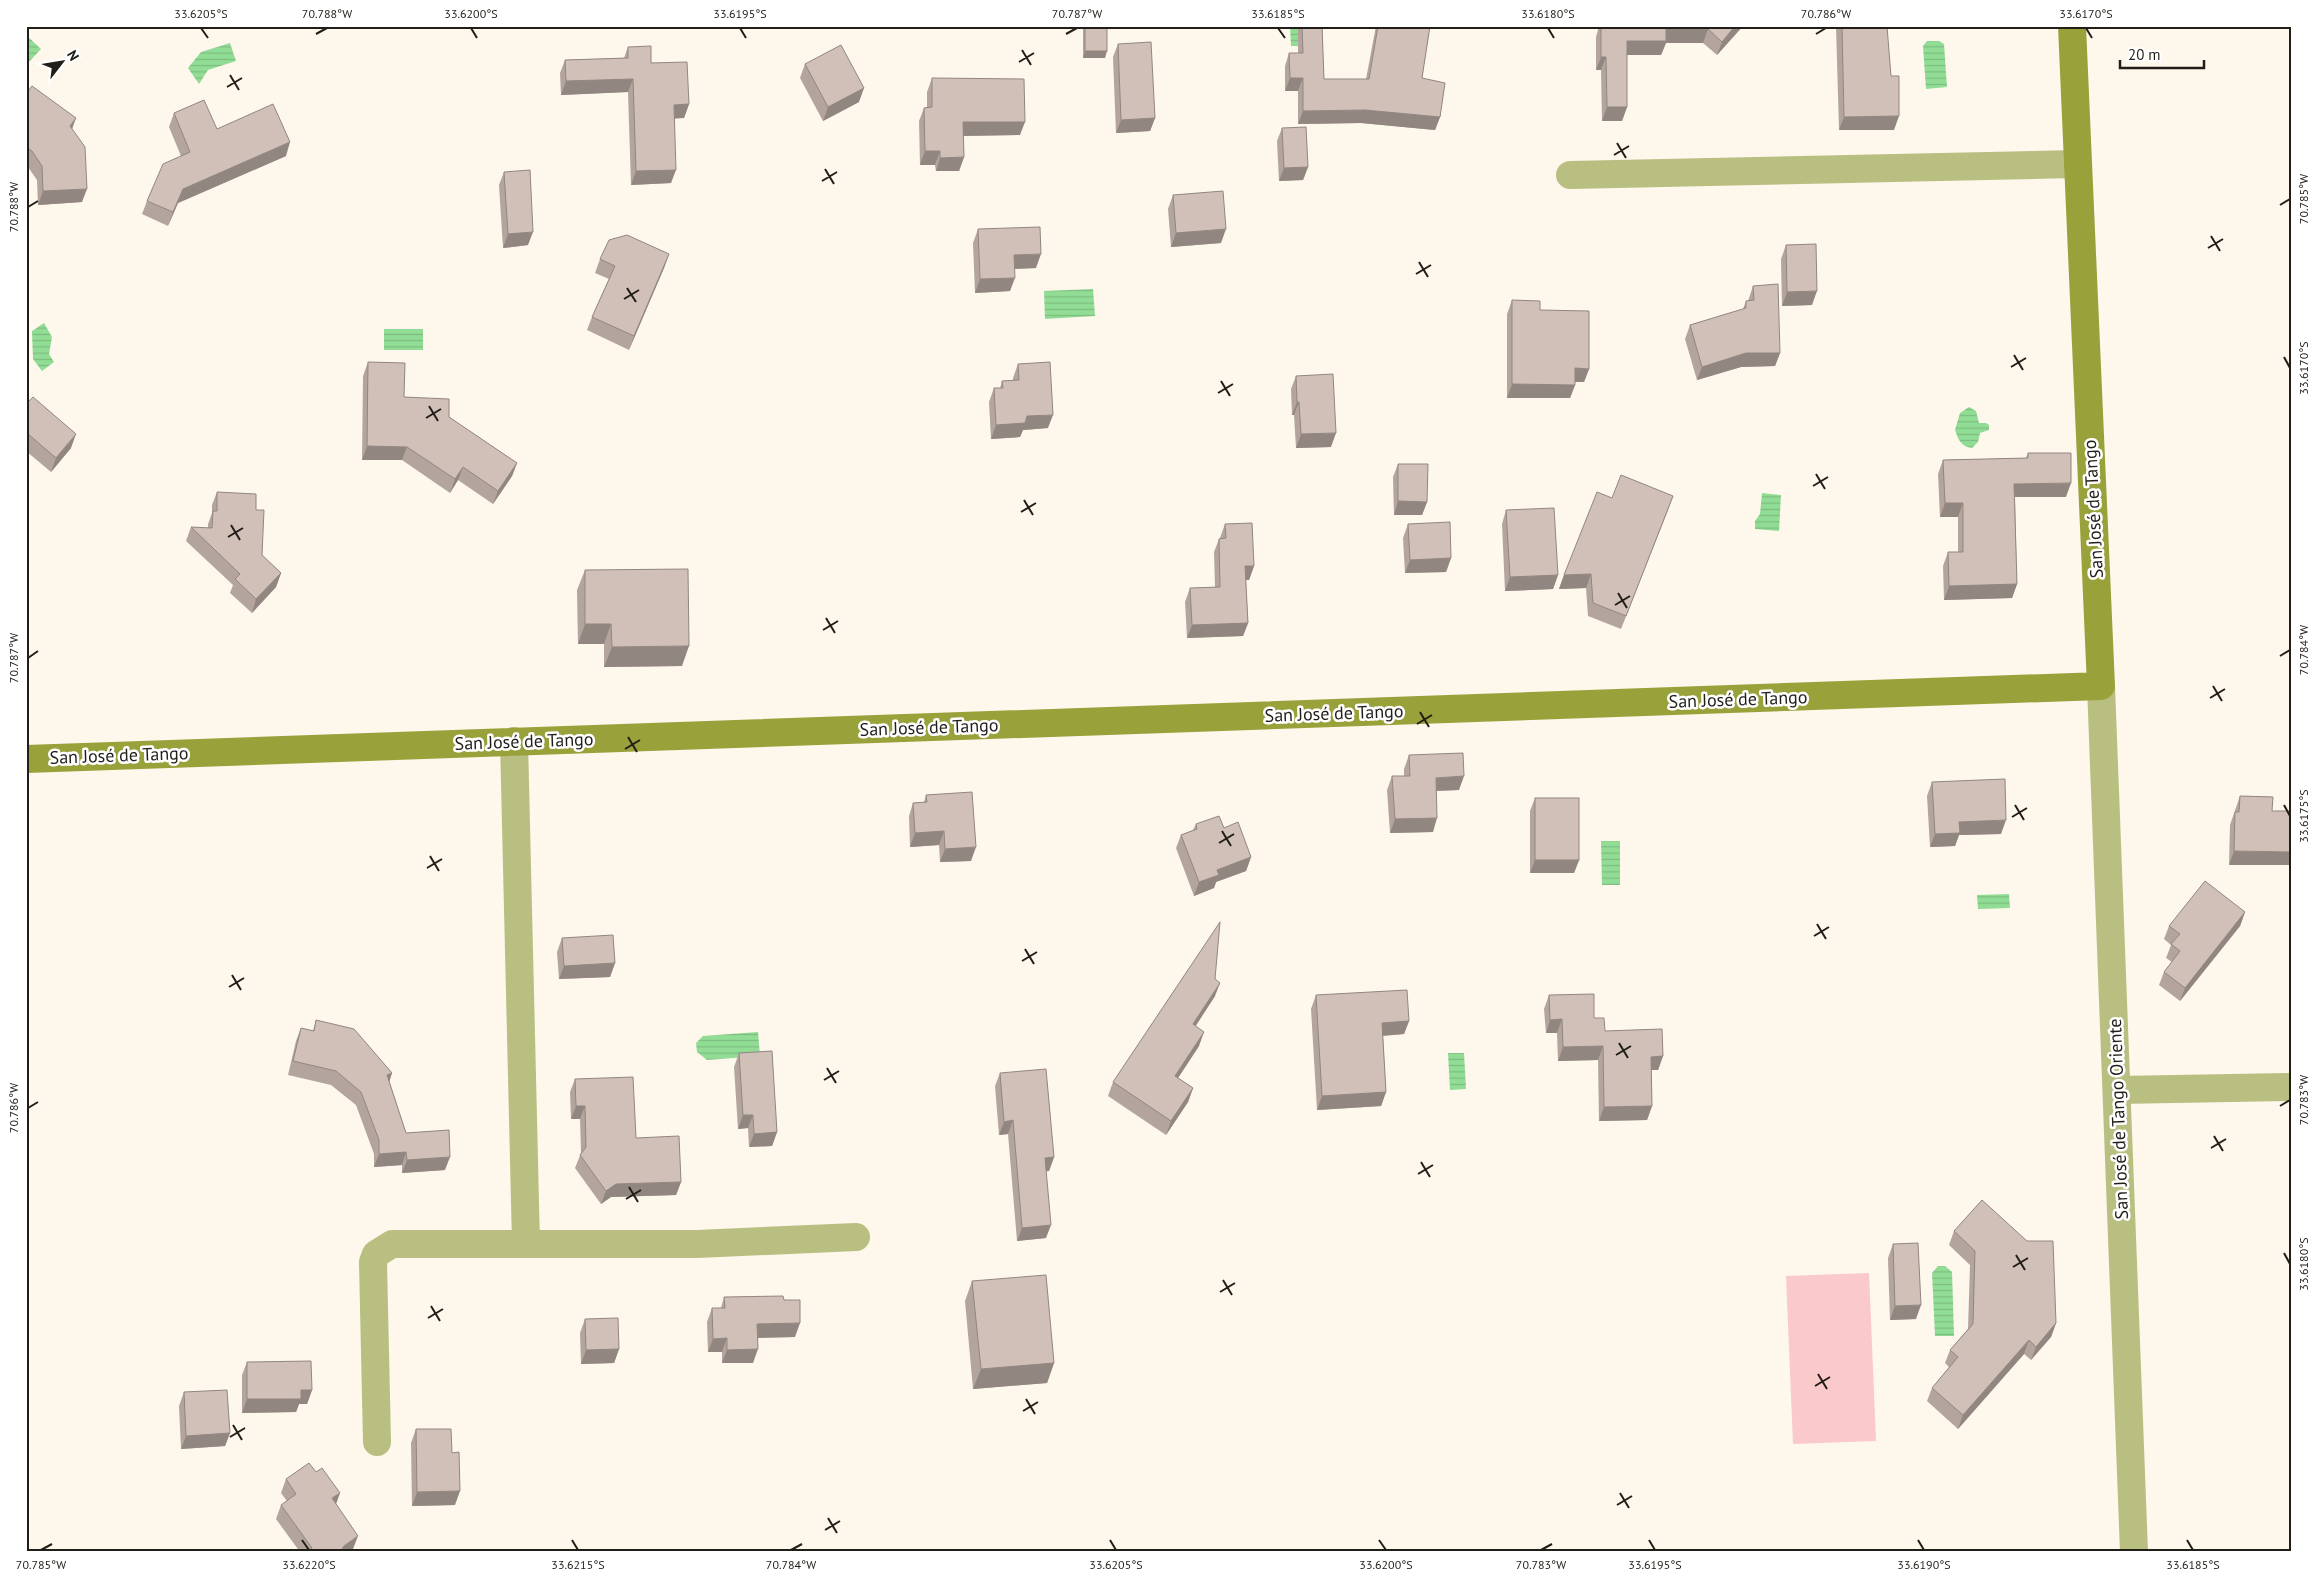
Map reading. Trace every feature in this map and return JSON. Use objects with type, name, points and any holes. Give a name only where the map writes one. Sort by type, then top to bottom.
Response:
[{"type":"street","name":"San José de Tango","points":[[26,759],[2101,686],[2072,26]]},
{"type":"street","points":[[1570,175],[2077,164]]},
{"type":"street","name":"San José de Tango Oriente","points":[[2101,686],[2134,1552]]},
{"type":"street","points":[[514,742],[526,1244]]},
{"type":"street","points":[[2117,1090],[2292,1087]]},
{"type":"street","points":[[377,1442],[372,1262],[376,1254],[392,1244],[697,1244],[856,1237]]},
{"type":"shaded area","points":[[1290,26],[1313,26],[1313,46],[1291,46]]},
{"type":"shaded area","points":[[26,35],[41,49],[28,63],[26,61]]},
{"type":"shaded area","points":[[1927,41],[1939,41],[1944,44],[1947,87],[1926,89],[1923,46]]},
{"type":"shaded area","points":[[230,43],[236,61],[208,70],[199,84],[188,68],[201,52]]},
{"type":"shaded area","points":[[1093,289],[1095,316],[1045,319],[1044,291]]},
{"type":"shaded area","points":[[44,323],[52,337],[49,354],[54,362],[42,371],[33,359],[32,331]]},
{"type":"shaded area","points":[[384,329],[423,329],[423,350],[384,350]]},
{"type":"shaded area","points":[[1969,407],[1976,411],[1979,423],[1989,425],[1989,430],[1980,433],[1978,442],[1972,448],[1963,444],[1955,430],[1960,413]]},
{"type":"shaded area","points":[[1762,493],[1781,495],[1779,531],[1755,529],[1755,521],[1760,514]]},
{"type":"shaded area","points":[[1601,841],[1620,841],[1620,885],[1602,885]]},
{"type":"shaded area","points":[[2009,894],[2010,908],[1978,909],[1977,895]]},
{"type":"shaded area","points":[[758,1032],[760,1056],[707,1060],[697,1052],[696,1043],[703,1036]]},
{"type":"shaded area","points":[[1448,1053],[1464,1053],[1466,1089],[1450,1090]]},
{"type":"shaded area","points":[[1938,1266],[1945,1266],[1952,1272],[1954,1336],[1935,1336],[1932,1273]]},
{"type":"shaded area","points":[[1869,1273],[1876,1441],[1793,1444],[1786,1276]]},
{"type":"building","points":[[1085,26],[1107,26],[1107,51],[1085,51]]},
{"type":"building","points":[[1302,26],[1322,26],[1324,79],[1369,79],[1378,26],[1430,26],[1422,78],[1445,83],[1440,117],[1365,110],[1303,111],[1303,78],[1290,78],[1289,53],[1303,53]]},
{"type":"building","points":[[1601,26],[1735,26],[1722,42],[1708,29],[1666,29],[1666,41],[1627,41],[1627,107],[1607,107],[1606,57],[1601,57]]},
{"type":"building","points":[[1842,26],[1887,26],[1891,76],[1899,76],[1899,116],[1844,117]]},
{"type":"building","points":[[1151,42],[1155,118],[1121,120],[1118,44]]},
{"type":"building","points":[[841,45],[864,88],[828,107],[805,64]]},
{"type":"building","points":[[651,46],[651,63],[687,62],[689,104],[674,105],[676,170],[636,171],[633,79],[566,81],[565,60],[628,58],[628,47]]},
{"type":"building","points":[[932,78],[1024,79],[1025,122],[963,122],[964,157],[940,158],[940,151],[925,151],[924,108],[932,107]]},
{"type":"building","points":[[32,86],[76,118],[70,126],[85,147],[87,189],[43,191],[42,166],[32,151],[26,147],[26,94]]},
{"type":"building","points":[[204,100],[217,129],[273,104],[290,142],[183,189],[173,212],[147,201],[163,164],[190,152],[174,113]]},
{"type":"building","points":[[1306,127],[1308,167],[1284,168],[1282,128]]},
{"type":"building","points":[[530,170],[533,232],[508,234],[504,172]]},
{"type":"building","points":[[1223,191],[1226,229],[1176,233],[1173,195]]},
{"type":"building","points":[[1040,227],[1041,254],[1014,255],[1015,278],[980,279],[978,229]]},
{"type":"building","points":[[627,235],[669,254],[634,336],[592,317],[615,266],[600,259],[609,240]]},
{"type":"building","points":[[1816,244],[1817,291],[1787,292],[1786,245]]},
{"type":"building","points":[[1778,284],[1780,353],[1746,353],[1702,367],[1690,325],[1746,308],[1746,301],[1754,300],[1753,286]]},
{"type":"building","points":[[1512,300],[1540,301],[1540,310],[1589,311],[1589,369],[1575,368],[1575,385],[1512,384]]},
{"type":"building","points":[[368,362],[405,363],[404,397],[449,399],[449,417],[517,463],[498,491],[463,467],[455,479],[407,447],[367,446]]},
{"type":"building","points":[[1050,362],[1053,415],[1027,416],[1025,423],[996,425],[994,388],[1003,388],[1002,381],[1019,380],[1018,364]]},
{"type":"building","points":[[1333,374],[1336,433],[1301,434],[1296,376]]},
{"type":"building","points":[[33,397],[76,434],[56,458],[28,434],[26,437],[26,404]]},
{"type":"building","points":[[2028,453],[2071,453],[2071,483],[2014,484],[2017,584],[1949,586],[1948,552],[1963,552],[1963,503],[1945,503],[1943,460],[2028,458]]},
{"type":"building","points":[[1398,464],[1428,464],[1427,502],[1398,501]]},
{"type":"building","points":[[1621,475],[1673,496],[1626,616],[1593,603],[1591,574],[1564,575],[1597,492],[1612,498]]},
{"type":"building","points":[[217,492],[256,494],[256,510],[264,510],[262,555],[281,573],[256,599],[235,579],[240,574],[191,527],[212,528],[213,511],[217,511]]},
{"type":"building","points":[[1554,508],[1558,575],[1510,577],[1506,510]]},
{"type":"building","points":[[1450,522],[1451,558],[1410,560],[1408,524]]},
{"type":"building","points":[[1252,523],[1254,566],[1245,566],[1248,623],[1192,625],[1190,588],[1220,587],[1219,539],[1226,538],[1225,524]]},
{"type":"building","points":[[688,569],[689,646],[612,647],[611,624],[585,624],[585,570]]},
{"type":"building","points":[[1463,753],[1464,776],[1436,778],[1437,818],[1395,819],[1392,776],[1410,776],[1409,755]]},
{"type":"building","points":[[2005,779],[2006,820],[1959,822],[1960,833],[1935,834],[1932,782]]},
{"type":"building","points":[[972,792],[976,847],[945,849],[944,831],[915,833],[913,803],[927,802],[926,795]]},
{"type":"building","points":[[2240,796],[2273,797],[2272,811],[2292,811],[2292,852],[2234,851],[2235,812],[2239,812]]},
{"type":"building","points":[[1535,798],[1579,798],[1579,860],[1535,860]]},
{"type":"building","points":[[1219,816],[1224,828],[1238,822],[1251,857],[1217,870],[1219,875],[1199,882],[1181,835],[1197,829],[1196,824]]},
{"type":"building","points":[[2205,881],[2245,912],[2185,988],[2164,972],[2180,951],[2171,944],[2180,934],[2169,926]]},
{"type":"building","points":[[1220,922],[1215,979],[1220,983],[1193,1024],[1204,1032],[1175,1076],[1193,1088],[1171,1121],[1113,1082]]},
{"type":"building","points":[[613,935],[615,963],[564,966],[562,938]]},
{"type":"building","points":[[1407,990],[1409,1021],[1382,1023],[1386,1092],[1322,1096],[1316,995]]},
{"type":"building","points":[[1594,994],[1594,1018],[1604,1018],[1605,1031],[1662,1029],[1663,1056],[1651,1057],[1652,1106],[1604,1107],[1603,1046],[1563,1047],[1562,1019],[1550,1020],[1549,995]]},
{"type":"building","points":[[316,1020],[354,1029],[392,1073],[387,1075],[406,1133],[449,1130],[450,1157],[407,1160],[406,1152],[379,1154],[379,1140],[361,1092],[336,1071],[293,1061],[301,1028],[314,1031]]},
{"type":"building","points":[[772,1051],[777,1132],[754,1134],[753,1115],[743,1115],[739,1053]]},
{"type":"building","points":[[1046,1069],[1054,1157],[1045,1158],[1051,1225],[1022,1228],[1013,1120],[1004,1122],[1000,1073]]},
{"type":"building","points":[[633,1077],[636,1138],[679,1136],[681,1182],[616,1184],[606,1191],[580,1155],[586,1147],[585,1106],[576,1106],[575,1079]]},
{"type":"building","points":[[1982,1200],[2027,1241],[2053,1241],[2056,1323],[2036,1347],[2029,1340],[1963,1415],[1932,1388],[1958,1357],[1950,1350],[1973,1324],[1975,1251],[1954,1231]]},
{"type":"building","points":[[1918,1243],[1921,1305],[1895,1306],[1893,1244]]},
{"type":"building","points":[[1046,1275],[1054,1363],[981,1369],[972,1281]]},
{"type":"building","points":[[783,1296],[784,1300],[800,1300],[800,1323],[757,1324],[758,1349],[727,1350],[727,1338],[713,1339],[712,1308],[725,1308],[724,1297]]},
{"type":"building","points":[[618,1318],[619,1349],[586,1350],[585,1319]]},
{"type":"building","points":[[311,1361],[312,1390],[301,1390],[301,1399],[247,1399],[247,1362]]},
{"type":"building","points":[[227,1390],[230,1433],[186,1436],[184,1392]]},
{"type":"building","points":[[416,1429],[451,1429],[452,1453],[459,1452],[460,1491],[417,1492]]},
{"type":"building","points":[[309,1463],[316,1472],[322,1468],[340,1493],[332,1498],[358,1536],[344,1546],[340,1552],[309,1552],[312,1548],[281,1505],[296,1494],[286,1479]]}]
